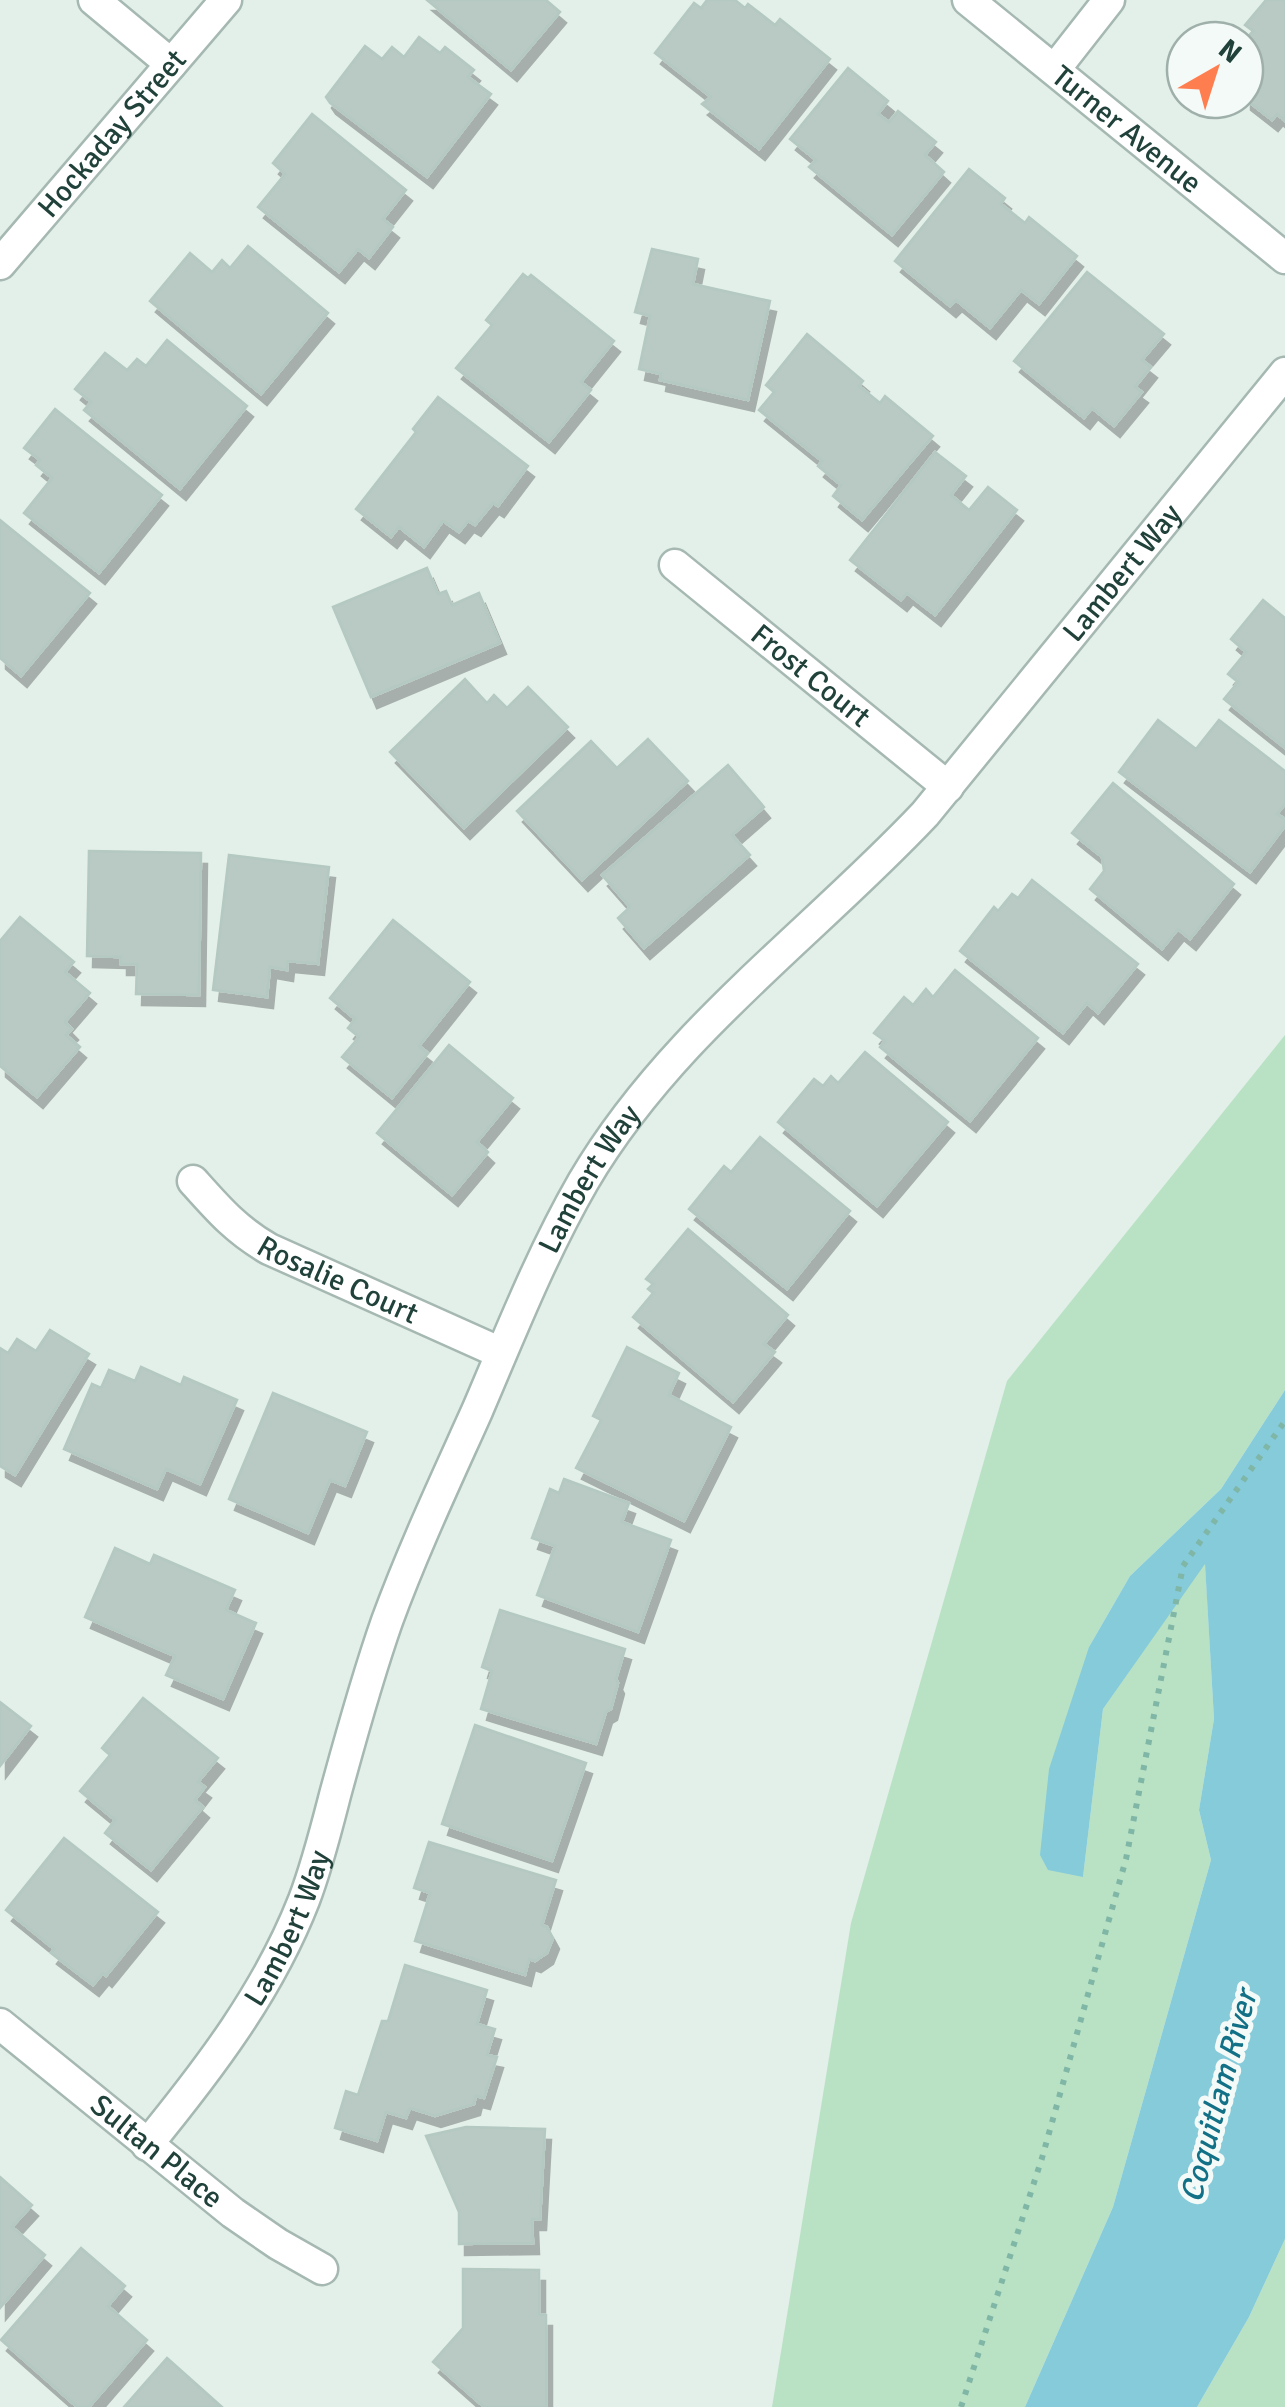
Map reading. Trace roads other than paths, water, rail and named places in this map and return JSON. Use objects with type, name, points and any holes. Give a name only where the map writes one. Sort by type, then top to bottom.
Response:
[{"type":"street","points":[[94,0],[171,64]]},
{"type":"street","name":"Hockaday Street","points":[[0,264],[226,0]]},
{"type":"street","name":"Turner Avenue","points":[[968,0],[1285,258]]},
{"type":"street","points":[[1055,69],[1109,0]]},
{"type":"street","name":"Lambert Way","points":[[148,2145],[233,2033],[290,1934],[316,1865],[354,1724],[388,1619],[501,1353],[582,1184],[642,1095],[700,1031],[874,868],[948,787],[1285,373]]},
{"type":"street","name":"Frost Court","points":[[675,565],[948,787]]},
{"type":"street","name":"Rosalie Court","points":[[194,1181],[226,1217],[258,1243],[501,1353]]},
{"type":"street","name":"Sultan Place","points":[[0,2024],[255,2230],[322,2269]]},
{"type":"water","name":"Coquitlam River","points":[[1285,1390],[1285,2239],[1249,2317],[1197,2407],[1025,2407],[1113,2207],[1211,1860],[1199,1810],[1214,1719],[1205,1564],[1103,1709],[1083,1877],[1048,1870],[1040,1855],[1049,1769],[1089,1647],[1130,1576],[1221,1489]]}]
